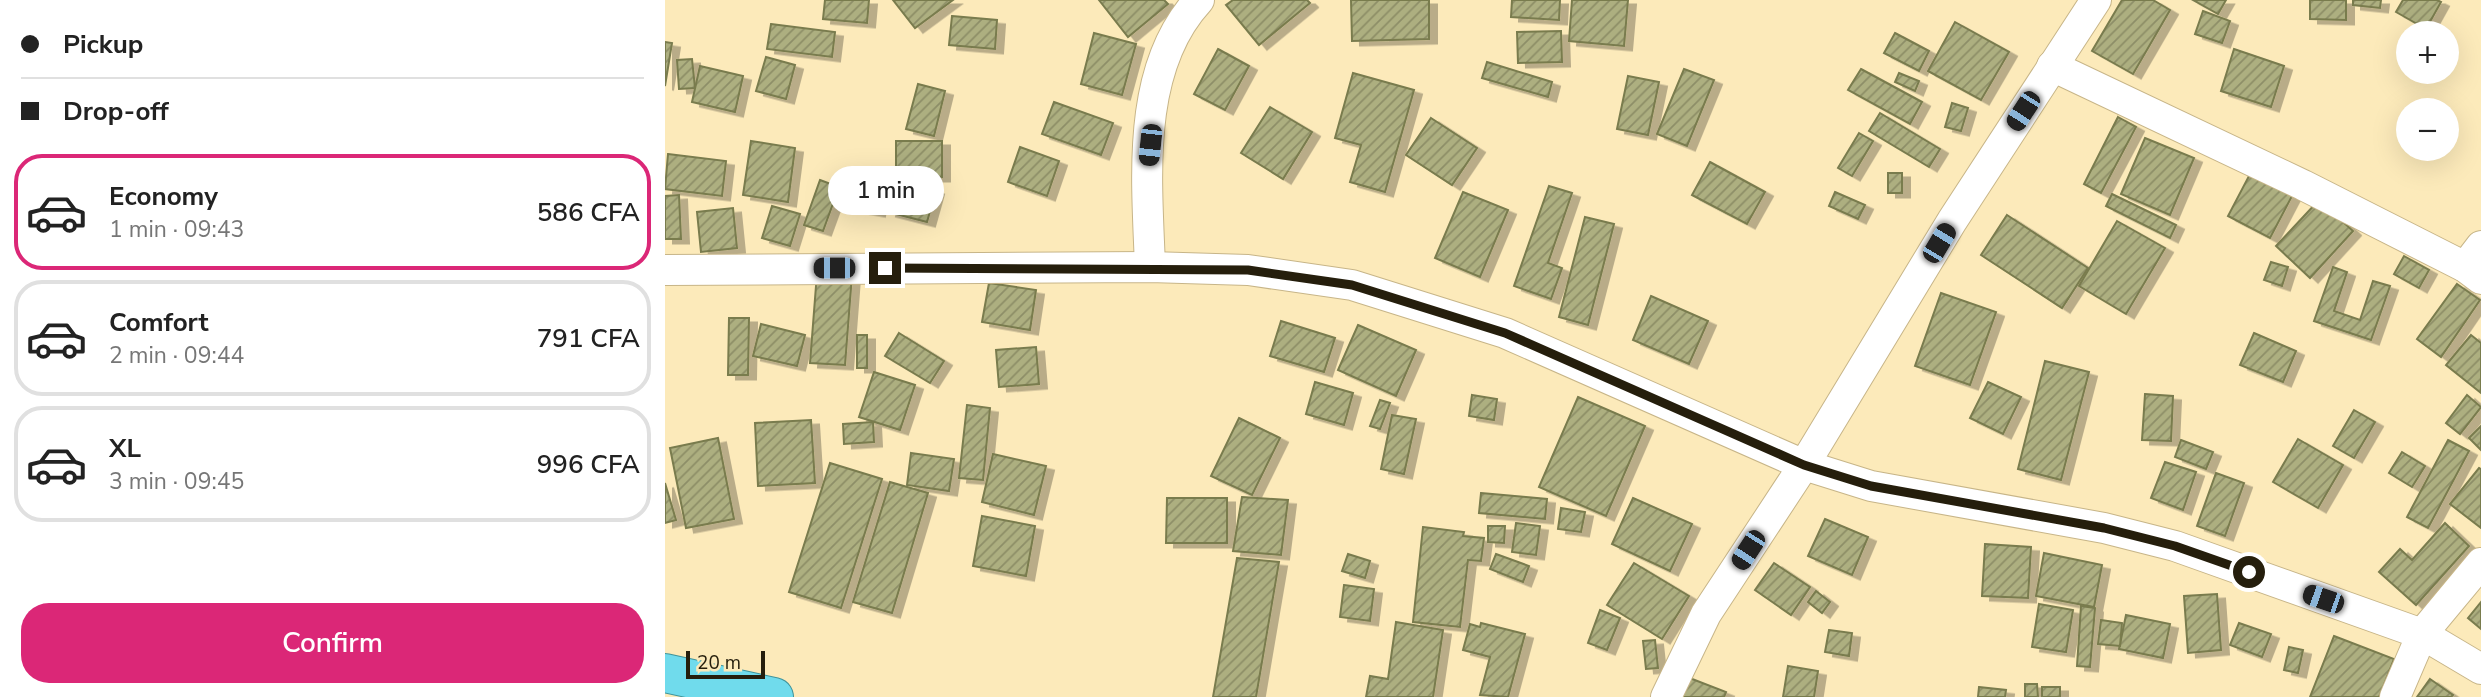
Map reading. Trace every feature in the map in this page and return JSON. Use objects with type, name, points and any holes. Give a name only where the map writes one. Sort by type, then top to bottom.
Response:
[{"type":"highway","points":[[665,673],[774,697]]},
{"type":"street","points":[[1150,267],[1147,168],[1157,75],[1185,15],[1199,0]]},
{"type":"street","points":[[1666,697],[1706,614],[1804,465],[1952,221],[2096,0]]},
{"type":"street","points":[[2052,66],[2475,264]]},
{"type":"street","points":[[665,270],[1150,267],[1248,270],[1352,285],[1505,333],[1804,465],[1871,486],[2104,528],[2175,546],[2422,634],[2481,668]]},
{"type":"street","points":[[2395,697],[2422,634],[2481,563]]},
{"type":"building","points":[[825,0],[869,0],[867,23],[823,19]]},
{"type":"building","points":[[893,0],[953,0],[915,28]]},
{"type":"building","points":[[1099,0],[1164,0],[1168,4],[1128,37]]},
{"type":"building","points":[[1233,0],[1307,0],[1310,3],[1259,45],[1226,5]]},
{"type":"building","points":[[1351,0],[1429,0],[1429,39],[1352,41]]},
{"type":"building","points":[[1512,0],[1560,0],[1559,20],[1511,17]]},
{"type":"building","points":[[1572,0],[1628,0],[1624,46],[1569,41]]},
{"type":"building","points":[[2122,0],[2153,0],[2170,10],[2133,74],[2092,51]]},
{"type":"building","points":[[2193,0],[2226,0],[2218,14]]},
{"type":"building","points":[[2310,0],[2346,0],[2346,20],[2310,19]]},
{"type":"building","points":[[2353,0],[2381,0],[2380,8],[2353,5]]},
{"type":"building","points":[[2403,0],[2441,2],[2430,21],[2412,21],[2396,12]]},
{"type":"building","points":[[2203,11],[2230,21],[2222,43],[2195,34]]},
{"type":"building","points":[[952,16],[997,20],[995,49],[949,45]]},
{"type":"building","points":[[1955,22],[2009,52],[1981,100],[1928,71]]},
{"type":"building","points":[[771,24],[835,32],[832,57],[767,49]]},
{"type":"building","points":[[1561,31],[1562,62],[1518,63],[1517,32]]},
{"type":"building","points":[[1094,33],[1136,44],[1122,95],[1081,84]]},
{"type":"building","points":[[1895,33],[1929,51],[1919,71],[1884,53]]},
{"type":"building","points":[[665,42],[672,43],[665,86]]},
{"type":"building","points":[[1218,49],[1249,66],[1225,110],[1194,94]]},
{"type":"building","points":[[2234,49],[2284,66],[2271,107],[2221,91]]},
{"type":"building","points":[[766,57],[795,65],[786,99],[756,91]]},
{"type":"building","points":[[692,59],[695,88],[679,89],[677,60]]},
{"type":"building","points":[[1487,62],[1552,82],[1548,97],[1482,78]]},
{"type":"building","points":[[700,66],[743,76],[735,112],[692,102]]},
{"type":"building","points":[[1684,69],[1714,80],[1687,146],[1657,134]]},
{"type":"building","points":[[1861,69],[1922,102],[1910,124],[1848,90]]},
{"type":"building","points":[[1353,73],[1414,90],[1385,192],[1350,182],[1361,145],[1335,138]]},
{"type":"building","points":[[1899,73],[1919,81],[1915,91],[1895,82]]},
{"type":"building","points":[[1628,76],[1659,82],[1648,135],[1617,129]]},
{"type":"building","points":[[918,84],[945,91],[934,136],[906,129]]},
{"type":"building","points":[[1054,102],[1113,123],[1101,155],[1042,134]]},
{"type":"building","points":[[1952,103],[1968,108],[1961,131],[1945,127]]},
{"type":"building","points":[[1270,107],[1312,132],[1283,179],[1241,153]]},
{"type":"building","points":[[1880,113],[1940,149],[1929,167],[1869,131]]},
{"type":"building","points":[[2118,117],[2136,127],[2101,193],[2084,184]]},
{"type":"building","points":[[1431,118],[1477,148],[1452,185],[1406,155]]},
{"type":"building","points":[[1859,133],[1873,141],[1852,176],[1838,168]]},
{"type":"building","points":[[2145,138],[2194,158],[2170,215],[2121,194]]},
{"type":"building","points":[[751,141],[795,148],[788,202],[743,195]]},
{"type":"building","points":[[896,141],[942,141],[942,177],[896,177]]},
{"type":"building","points":[[1020,147],[1059,161],[1047,196],[1008,182]]},
{"type":"building","points":[[668,154],[726,161],[722,196],[665,189]]},
{"type":"building","points":[[1710,162],[1765,192],[1747,224],[1692,195]]},
{"type":"building","points":[[1888,173],[1902,173],[1902,193],[1888,193]]},
{"type":"building","points":[[2250,174],[2292,196],[2270,238],[2228,216]]},
{"type":"building","points":[[850,176],[882,182],[877,212],[844,206]]},
{"type":"building","points":[[820,180],[839,187],[823,231],[804,225]]},
{"type":"building","points":[[896,181],[936,190],[927,222],[888,212]]},
{"type":"building","points":[[1549,186],[1572,193],[1548,263],[1562,268],[1551,299],[1514,286]]},
{"type":"building","points":[[1463,192],[1508,210],[1480,277],[1435,258]]},
{"type":"building","points":[[1835,192],[1865,205],[1858,219],[1829,206]]},
{"type":"building","points":[[2112,194],[2176,225],[2170,238],[2106,206]]},
{"type":"building","points":[[679,195],[681,239],[665,239],[665,196]]},
{"type":"building","points":[[2319,200],[2353,231],[2310,278],[2276,246]]},
{"type":"building","points":[[772,206],[800,214],[790,246],[762,238]]},
{"type":"building","points":[[733,208],[737,248],[701,252],[697,212]]},
{"type":"building","points":[[2007,215],[2088,268],[2062,308],[1981,255]]},
{"type":"building","points":[[1585,217],[1614,224],[1588,325],[1559,317]]},
{"type":"building","points":[[2117,221],[2165,248],[2126,314],[2079,286]]},
{"type":"building","points":[[2404,256],[2429,270],[2419,288],[2394,274]]},
{"type":"building","points":[[2271,262],[2288,267],[2282,286],[2264,280]]},
{"type":"building","points":[[2333,267],[2347,272],[2334,311],[2360,320],[2373,281],[2390,286],[2371,340],[2314,321]]},
{"type":"building","points":[[817,273],[852,275],[845,365],[810,363]]},
{"type":"building","points":[[989,283],[1036,290],[1030,330],[982,322]]},
{"type":"building","points":[[2457,284],[2480,300],[2441,357],[2417,339]]},
{"type":"building","points":[[1941,293],[1996,312],[1970,385],[1915,366]]},
{"type":"building","points":[[1651,296],[1708,321],[1689,364],[1633,340]]},
{"type":"building","points":[[729,318],[749,318],[748,375],[728,375]]},
{"type":"building","points":[[1281,321],[1335,338],[1324,372],[1270,356]]},
{"type":"building","points":[[761,324],[805,335],[797,366],[753,356]]},
{"type":"building","points":[[1358,325],[1416,350],[1396,396],[1338,370]]},
{"type":"building","points":[[899,333],[944,361],[930,383],[885,356]]},
{"type":"building","points":[[2254,333],[2296,351],[2283,382],[2240,365]]},
{"type":"building","points":[[857,335],[867,335],[867,368],[857,368]]},
{"type":"building","points":[[2471,335],[2481,343],[2481,393],[2446,365]]},
{"type":"building","points":[[1036,347],[1039,384],[999,387],[996,350]]},
{"type":"building","points":[[2045,361],[2089,372],[2061,480],[2018,469]]},
{"type":"building","points":[[874,372],[915,385],[900,430],[859,417]]},
{"type":"building","points":[[1315,382],[1353,393],[1344,425],[1306,414]]},
{"type":"building","points":[[1988,382],[2021,397],[2003,434],[1970,418]]},
{"type":"building","points":[[2145,394],[2173,396],[2171,441],[2142,440]]},
{"type":"building","points":[[1472,395],[1497,399],[1494,420],[1469,416]]},
{"type":"building","points":[[2467,395],[2481,407],[2460,434],[2446,423]]},
{"type":"building","points":[[1578,397],[1645,426],[1606,516],[1539,487]]},
{"type":"building","points":[[1380,400],[1390,403],[1380,429],[1370,426]]},
{"type":"building","points":[[967,405],[990,408],[983,480],[959,478]]},
{"type":"building","points":[[2354,410],[2375,422],[2354,458],[2333,446]]},
{"type":"building","points":[[1392,415],[1416,419],[1404,474],[1381,469]]},
{"type":"building","points":[[1239,418],[1280,438],[1252,495],[1211,476]]},
{"type":"building","points":[[811,420],[815,483],[758,486],[755,423]]},
{"type":"building","points":[[873,422],[874,442],[844,444],[843,424]]},
{"type":"building","points":[[2481,426],[2481,450],[2469,438]]},
{"type":"building","points":[[718,438],[734,519],[686,528],[670,448]]},
{"type":"building","points":[[2298,439],[2343,465],[2318,508],[2273,482]]},
{"type":"building","points":[[2181,440],[2213,452],[2206,469],[2175,457]]},
{"type":"building","points":[[2448,440],[2469,451],[2428,528],[2407,517]]},
{"type":"building","points":[[2402,452],[2425,466],[2412,487],[2389,473]]},
{"type":"building","points":[[911,453],[954,459],[949,491],[907,485]]},
{"type":"building","points":[[993,454],[1046,466],[1034,515],[982,502]]},
{"type":"building","points":[[2165,462],[2196,472],[2183,510],[2151,498]]},
{"type":"building","points":[[830,463],[882,479],[841,608],[789,592]]},
{"type":"building","points":[[2479,468],[2481,469],[2481,528],[2450,504]]},
{"type":"building","points":[[2216,473],[2244,483],[2225,536],[2197,526]]},
{"type":"building","points":[[890,482],[928,493],[892,613],[853,602]]},
{"type":"building","points":[[665,483],[676,520],[665,523]]},
{"type":"building","points":[[1481,493],[1547,499],[1545,519],[1479,513]]},
{"type":"building","points":[[1242,497],[1288,500],[1281,555],[1233,551]]},
{"type":"building","points":[[1167,498],[1227,498],[1227,543],[1166,543]]},
{"type":"building","points":[[1633,498],[1692,524],[1670,571],[1612,544]]},
{"type":"building","points":[[1561,508],[1585,512],[1581,532],[1558,529]]},
{"type":"building","points":[[982,516],[1035,526],[1026,576],[973,566]]},
{"type":"building","points":[[1825,519],[1868,537],[1852,575],[1808,556]]},
{"type":"building","points":[[1516,523],[1540,526],[1536,555],[1512,552]]},
{"type":"building","points":[[2445,523],[2469,546],[2416,605],[2379,572],[2400,549],[2412,560]]},
{"type":"building","points":[[1488,526],[1505,526],[1504,543],[1488,542]]},
{"type":"building","points":[[1423,527],[1464,532],[1463,536],[1484,538],[1481,561],[1468,560],[1460,627],[1413,622]]},
{"type":"building","points":[[1985,544],[2031,547],[2028,598],[1982,596]]},
{"type":"building","points":[[2044,553],[2102,565],[2094,607],[2036,596]]},
{"type":"building","points":[[1348,554],[1370,561],[1365,578],[1342,571]]},
{"type":"building","points":[[1496,554],[1529,566],[1523,582],[1490,569]]},
{"type":"building","points":[[1237,558],[1279,562],[1256,697],[1213,697]]},
{"type":"building","points":[[1634,563],[1689,596],[1662,639],[1607,605]]},
{"type":"building","points":[[1774,563],[1810,587],[1791,615],[1755,590]]},
{"type":"building","points":[[1344,585],[1374,589],[1370,621],[1340,617]]},
{"type":"building","points":[[1816,591],[1830,602],[1822,613],[1808,602]]},
{"type":"building","points":[[2217,594],[2221,650],[2188,653],[2184,596]]},
{"type":"building","points":[[2481,602],[2481,629],[2468,618]]},
{"type":"building","points":[[2039,604],[2073,610],[2066,652],[2032,647]]},
{"type":"building","points":[[2081,606],[2095,608],[2090,667],[2077,666]]},
{"type":"building","points":[[1600,610],[1620,618],[1607,650],[1588,643]]},
{"type":"building","points":[[2126,615],[2170,624],[2163,658],[2119,649]]},
{"type":"building","points":[[2101,620],[2122,623],[2120,646],[2098,644]]},
{"type":"building","points":[[1396,622],[1443,630],[1433,697],[1366,697],[1370,676],[1388,679]]},
{"type":"building","points":[[1481,623],[1525,634],[1508,697],[1480,695],[1490,657],[1463,650],[1470,624],[1480,627]]},
{"type":"building","points":[[2239,623],[2271,634],[2262,657],[2230,645]]},
{"type":"building","points":[[1829,630],[1852,633],[1849,656],[1825,652]]},
{"type":"building","points":[[2334,636],[2394,659],[2379,697],[2310,697]]},
{"type":"building","points":[[1655,640],[1658,668],[1646,669],[1643,641]]},
{"type":"building","points":[[2289,647],[2303,650],[2298,673],[2284,670]]},
{"type":"building","points":[[1788,666],[1818,671],[1814,697],[1783,697]]},
{"type":"building","points":[[1687,677],[1726,692],[1724,697],[1679,697]]},
{"type":"building","points":[[2430,679],[2453,695],[2417,697]]},
{"type":"building","points":[[2025,684],[2037,684],[2038,697],[2025,697]]},
{"type":"building","points":[[1979,687],[2006,690],[2005,697],[1978,697]]},
{"type":"building","points":[[2042,687],[2060,687],[2060,697],[2042,697]]},
{"type":"route","points":[[885,268],[1150,267],[1248,270],[1352,285],[1505,333],[1804,465],[1871,486],[2104,528],[2175,546],[2249,572]]}]
